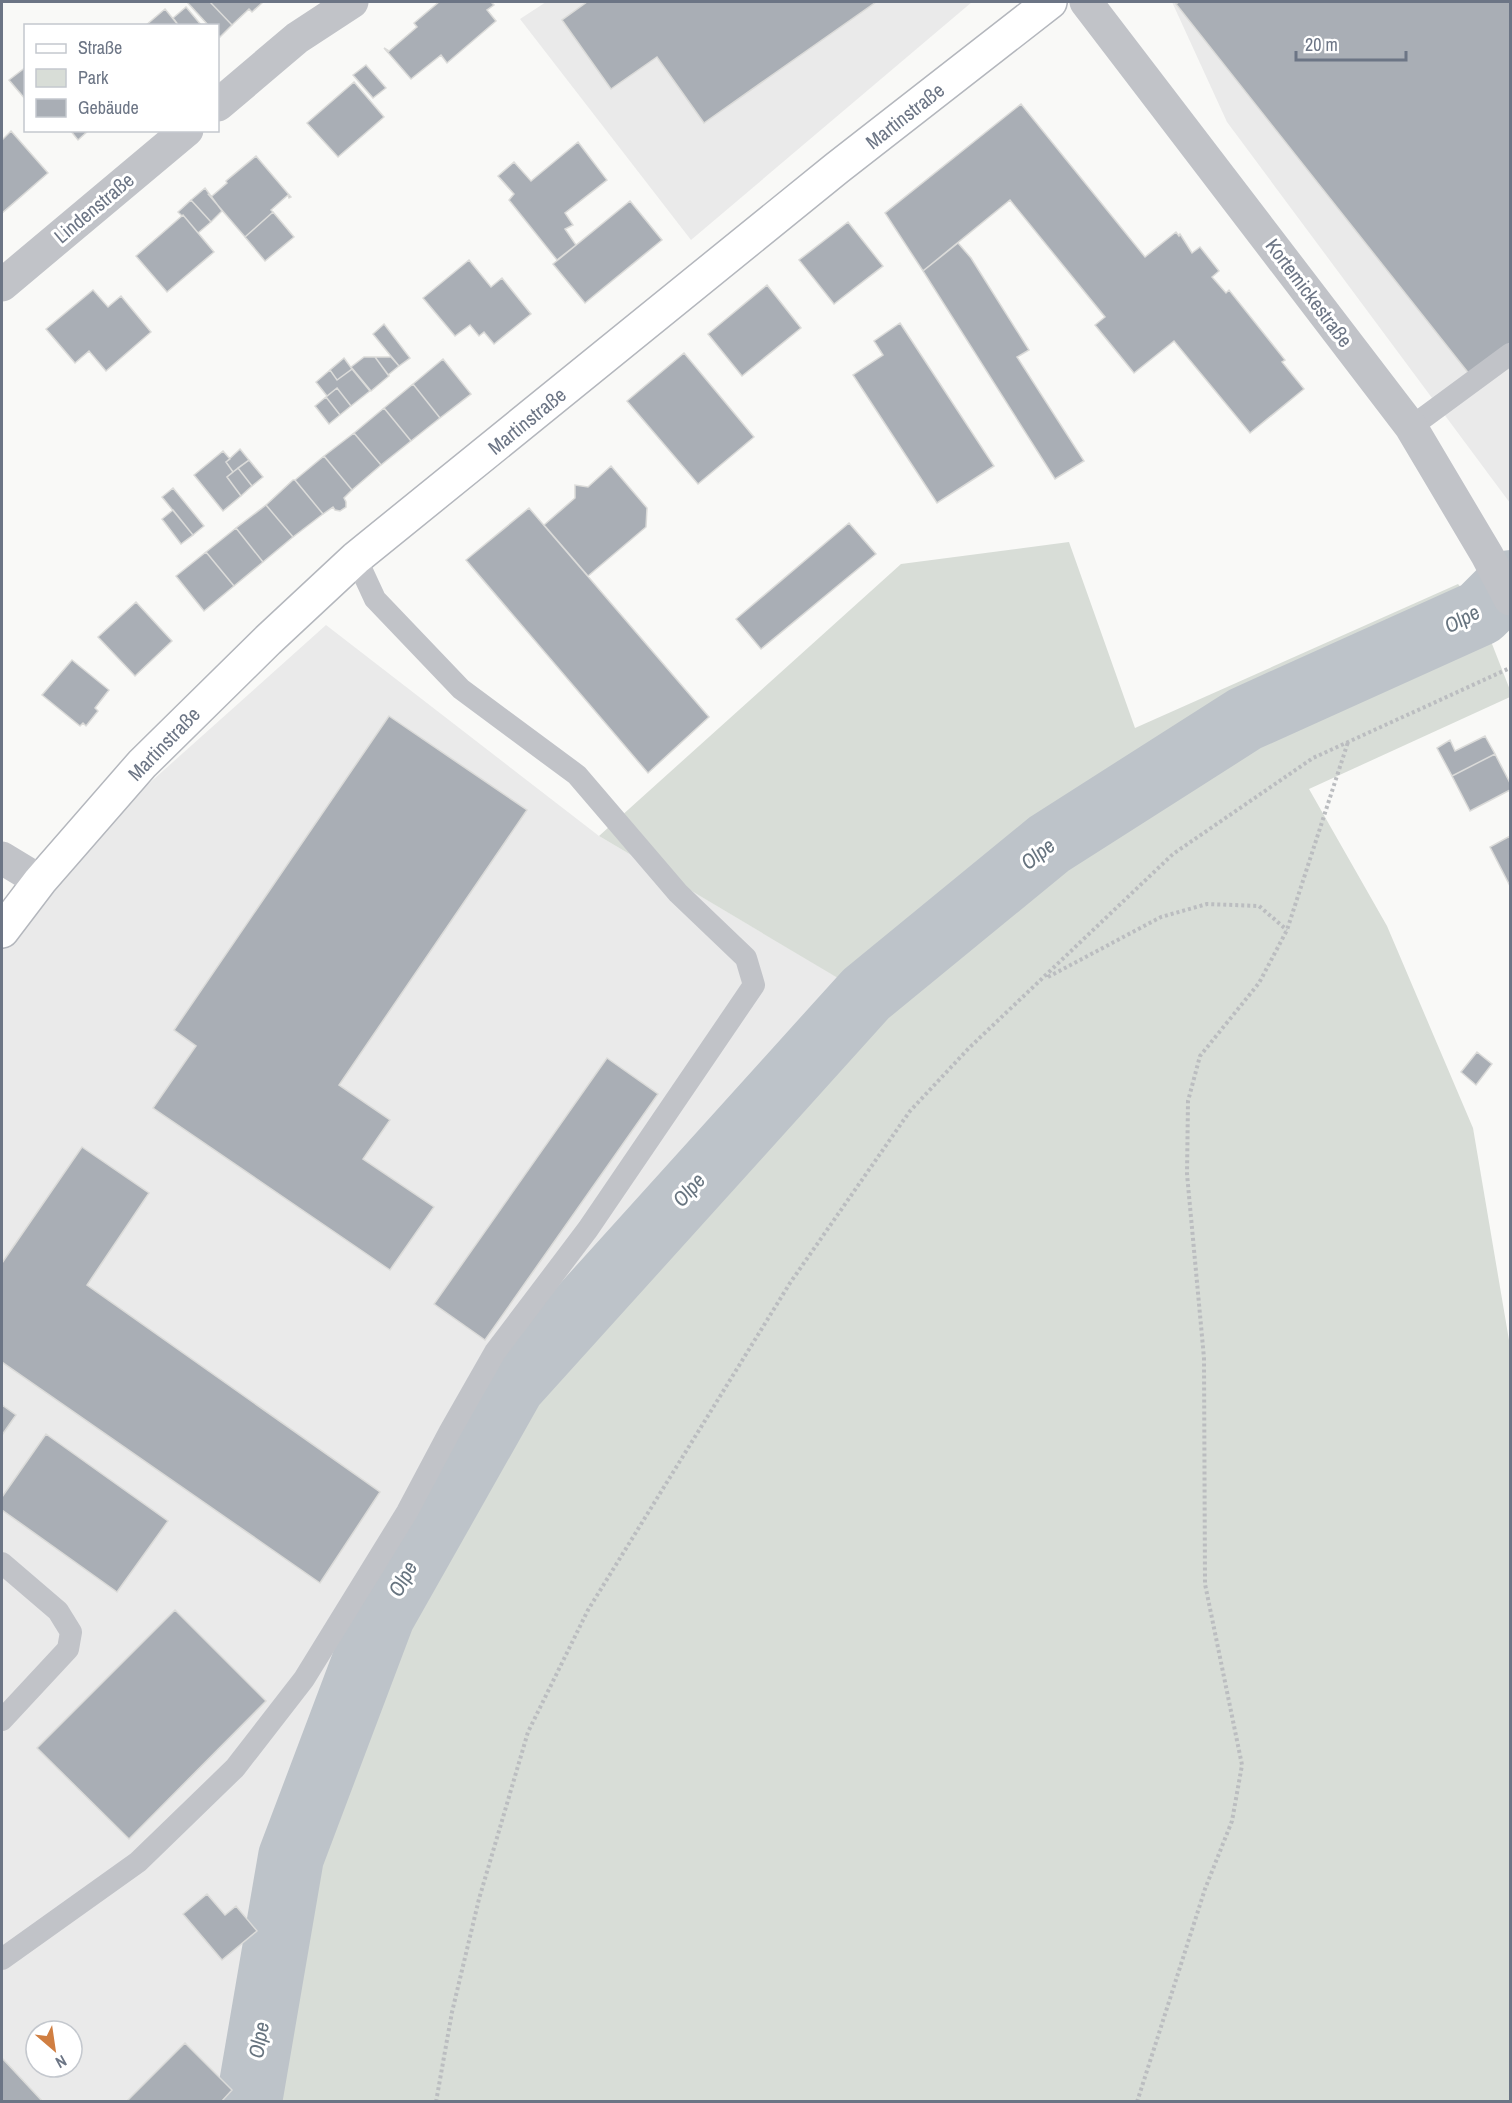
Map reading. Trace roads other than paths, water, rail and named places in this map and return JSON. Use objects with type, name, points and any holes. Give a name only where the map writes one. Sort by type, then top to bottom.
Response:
[{"type":"street","points":[[219,104],[297,38],[352,2]]},
{"type":"street","name":"Martinstraße","points":[[2,931],[40,881],[142,764],[268,640],[356,558],[837,168],[1050,2]]},
{"type":"street","name":"Kortemickestraße","points":[[1086,2],[1411,427],[1487,555],[1510,599]]},
{"type":"street","name":"Lindenstraße","points":[[2,285],[185,132]]},
{"type":"street","points":[[2,858],[40,881]]},
{"type":"lane","points":[[1411,427],[1510,354]]},
{"type":"lane","points":[[2,1959],[138,1862],[235,1768],[263,1733],[304,1679],[401,1522],[495,1352],[588,1228],[754,985],[746,958],[678,892],[577,775],[462,689],[375,599],[356,558]]},
{"type":"lane","points":[[2,1563],[58,1611],[71,1632],[68,1649],[2,1720]]},
{"type":"waterway","name":"Olpe","points":[[249,2102],[291,1857],[382,1616],[512,1386],[866,994],[1049,844],[1245,719],[1480,613],[1510,583]]}]
